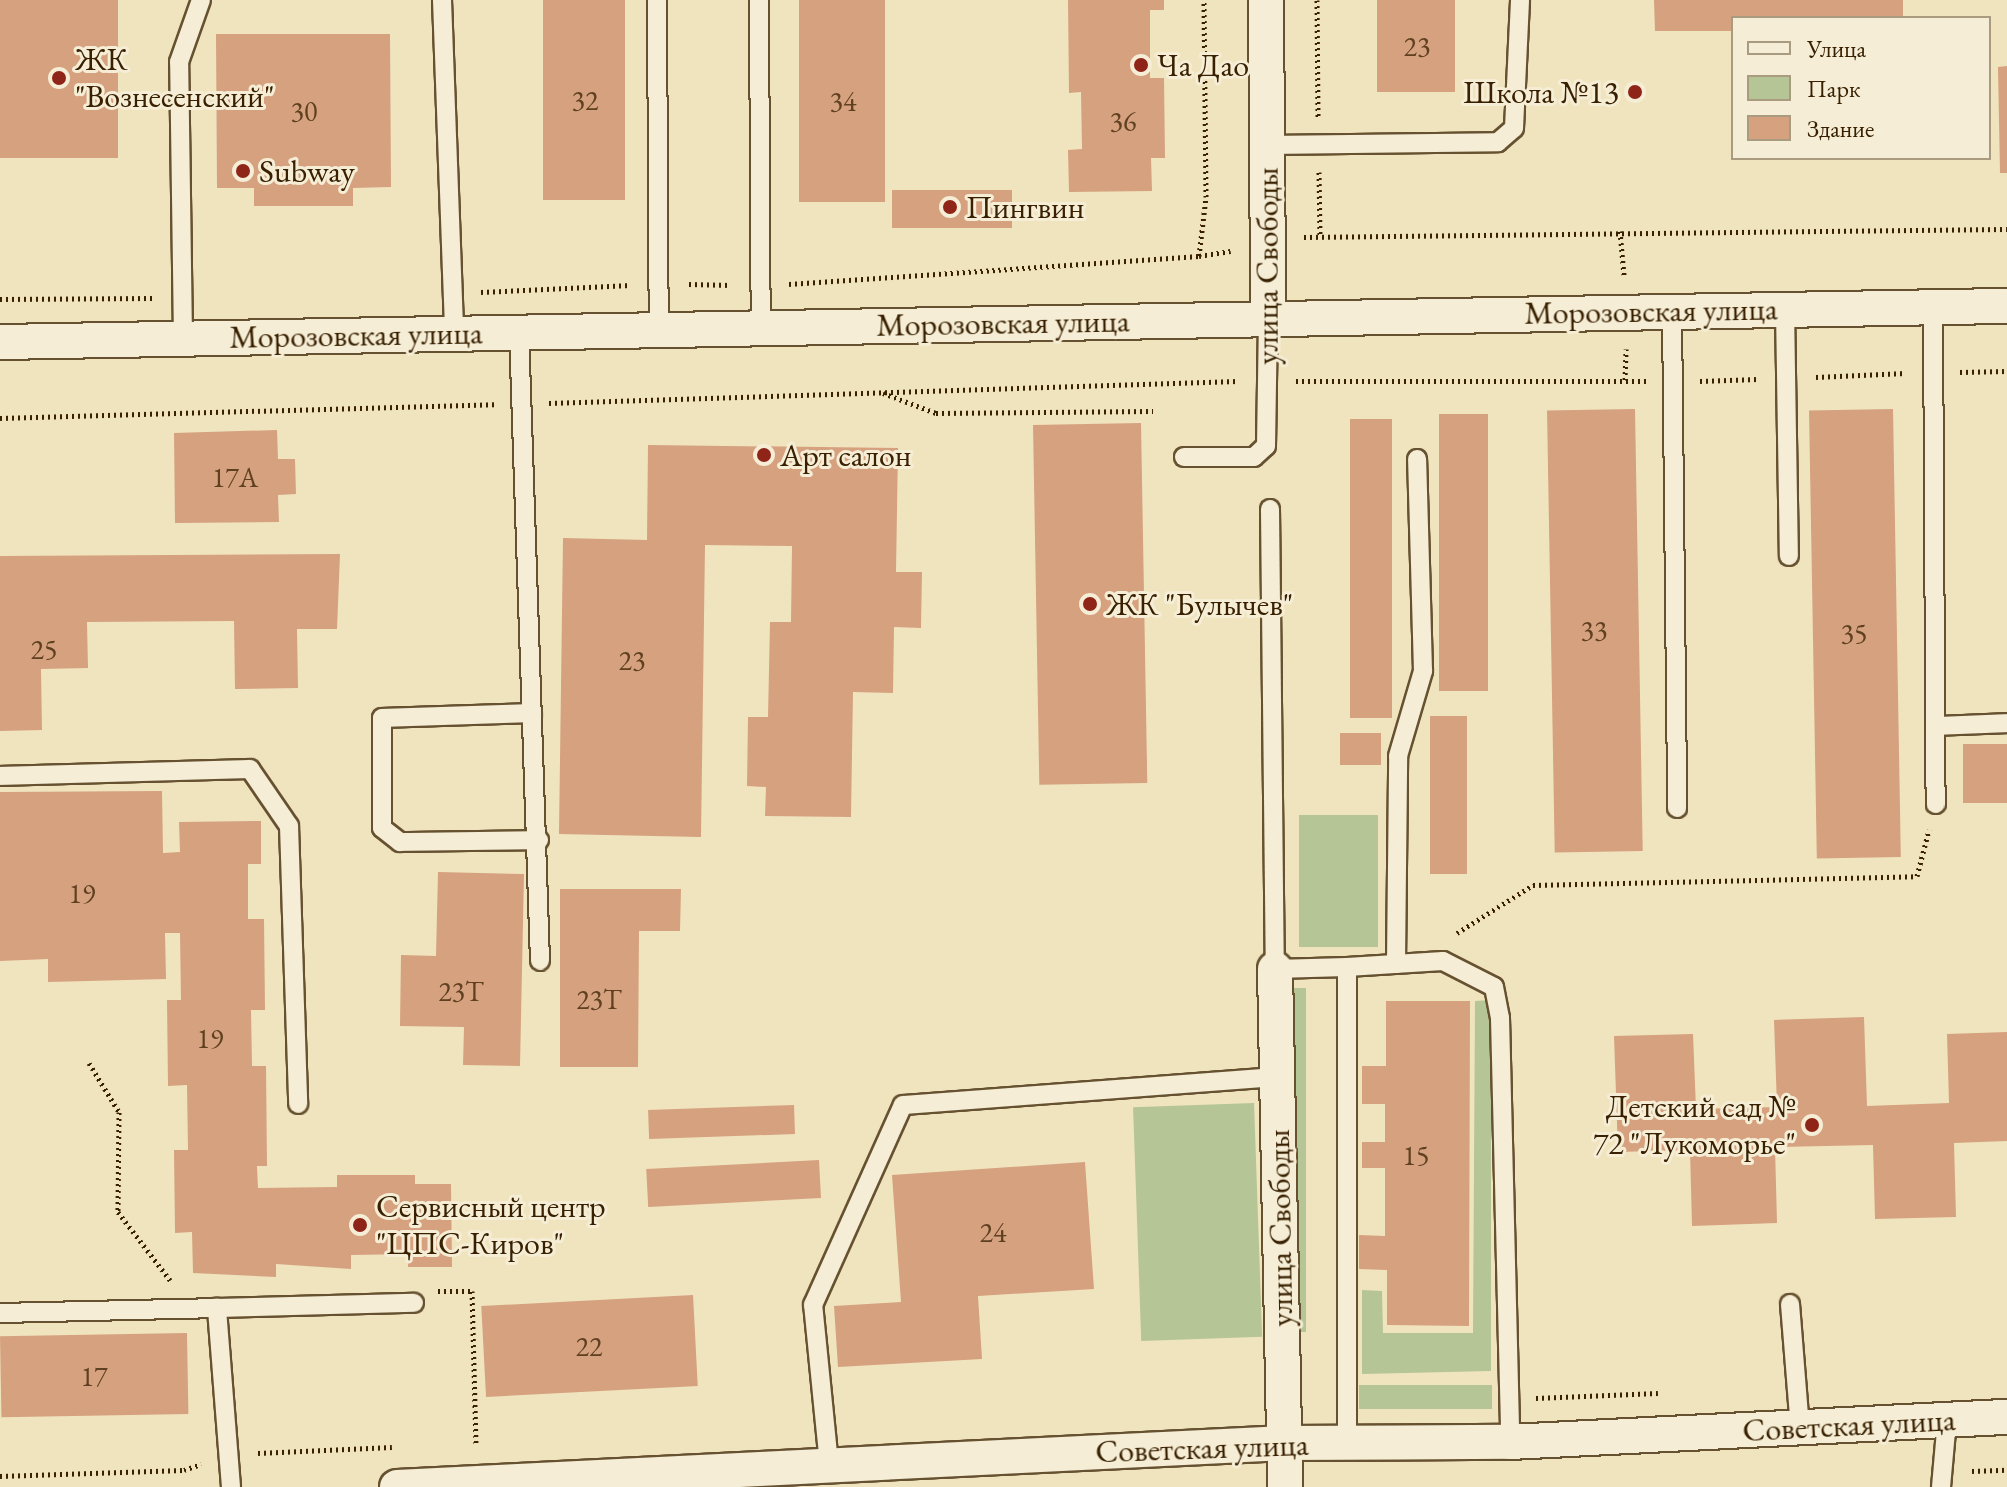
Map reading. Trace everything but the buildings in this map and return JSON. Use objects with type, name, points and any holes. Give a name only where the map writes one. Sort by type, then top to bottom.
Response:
[{"type":"street","name":"улица Свободы","points":[[1266,0],[1268,318]]},
{"type":"street","name":"Морозовская улица","points":[[0,342],[2007,306]]},
{"type":"street","name":"улица Свободы","points":[[1275,969],[1285,1487]]},
{"type":"street","name":"Советская улица","points":[[397,1487],[1285,1443],[1510,1442],[2007,1417]]},
{"type":"lane","points":[[183,338],[179,62],[201,0]]},
{"type":"lane","points":[[442,0],[454,333]]},
{"type":"lane","points":[[657,0],[659,330]]},
{"type":"lane","points":[[759,0],[761,328]]},
{"type":"lane","points":[[1267,145],[1498,142],[1514,128],[1520,0]]},
{"type":"lane","points":[[1933,307],[1936,804]]},
{"type":"lane","points":[[1785,309],[1789,556]]},
{"type":"lane","points":[[1672,311],[1677,808]]},
{"type":"lane","name":"улица Свободы","points":[[1184,457],[1254,457],[1266,446],[1268,318]]},
{"type":"lane","points":[[519,332],[539,840],[540,961]]},
{"type":"lane","points":[[1396,964],[1398,756],[1423,671],[1417,459]]},
{"type":"lane","points":[[1270,509],[1275,969],[1443,961],[1494,987],[1500,1018],[1510,1442]]},
{"type":"lane","points":[[532,713],[382,718],[382,828],[400,842],[539,840]]},
{"type":"lane","points":[[1936,726],[2007,723]]},
{"type":"lane","points":[[0,776],[250,769],[289,826],[298,1104]]},
{"type":"lane","points":[[1347,967],[1347,1445]]},
{"type":"lane","points":[[829,1464],[813,1305],[903,1105],[1277,1077]]},
{"type":"lane","points":[[0,1313],[217,1308],[420,1297]]},
{"type":"lane","points":[[1790,1304],[1800,1427]]},
{"type":"lane","points":[[217,1308],[224,1455],[231,1487]]},
{"type":"lane","points":[[1941,1487],[1947,1420]]},
{"type":"path","points":[[452,293],[658,283],[761,286],[1199,256],[1206,197],[1204,0]]},
{"type":"path","points":[[1320,235],[2007,229]]},
{"type":"path","points":[[0,299],[182,297]]},
{"type":"path","points":[[0,418],[1268,381],[1672,382],[2007,371]]},
{"type":"path","points":[[879,391],[936,413],[1153,411]]},
{"type":"path","points":[[1448,939],[1533,885],[1917,876],[1936,804]]},
{"type":"path","points":[[89,1063],[119,1112],[118,1212],[181,1292]]},
{"type":"path","points":[[420,1297],[472,1291],[476,1444]]},
{"type":"path","points":[[460,1444],[489,1443]]},
{"type":"path","points":[[0,1476],[184,1470],[224,1455],[397,1447]]},
{"type":"green space","points":[[1299,815],[1378,815],[1378,947],[1299,947]]},
{"type":"green space","points":[[1288,988],[1306,988],[1306,1332],[1288,1332]]},
{"type":"green space","points":[[1491,1000],[1491,1371],[1362,1374],[1362,1290],[1382,1291],[1383,1333],[1473,1333],[1475,1001]]},
{"type":"green space","points":[[1254,1103],[1262,1337],[1141,1341],[1133,1107]]},
{"type":"green space","points":[[1359,1385],[1492,1385],[1492,1409],[1359,1409]]},
{"type":"place","name":"Ча Дао","points":[[1141,65]]},
{"type":"place","name":"ЖК \"Вознесенский\"","points":[[59,78]]},
{"type":"place","name":"Школа №13","points":[[1635,92]]},
{"type":"place","name":"Subway","points":[[243,171]]},
{"type":"place","name":"Пингвин","points":[[950,207]]},
{"type":"place","name":"Арт салон","points":[[764,455]]},
{"type":"place","name":"ЖК \"Булычев\"","points":[[1090,604]]},
{"type":"place","name":"Детский сад № 72 \"Лукоморье\"","points":[[1812,1125]]},
{"type":"place","name":"Сервисный центр \"ЦПС-Киров\"","points":[[360,1225]]}]
